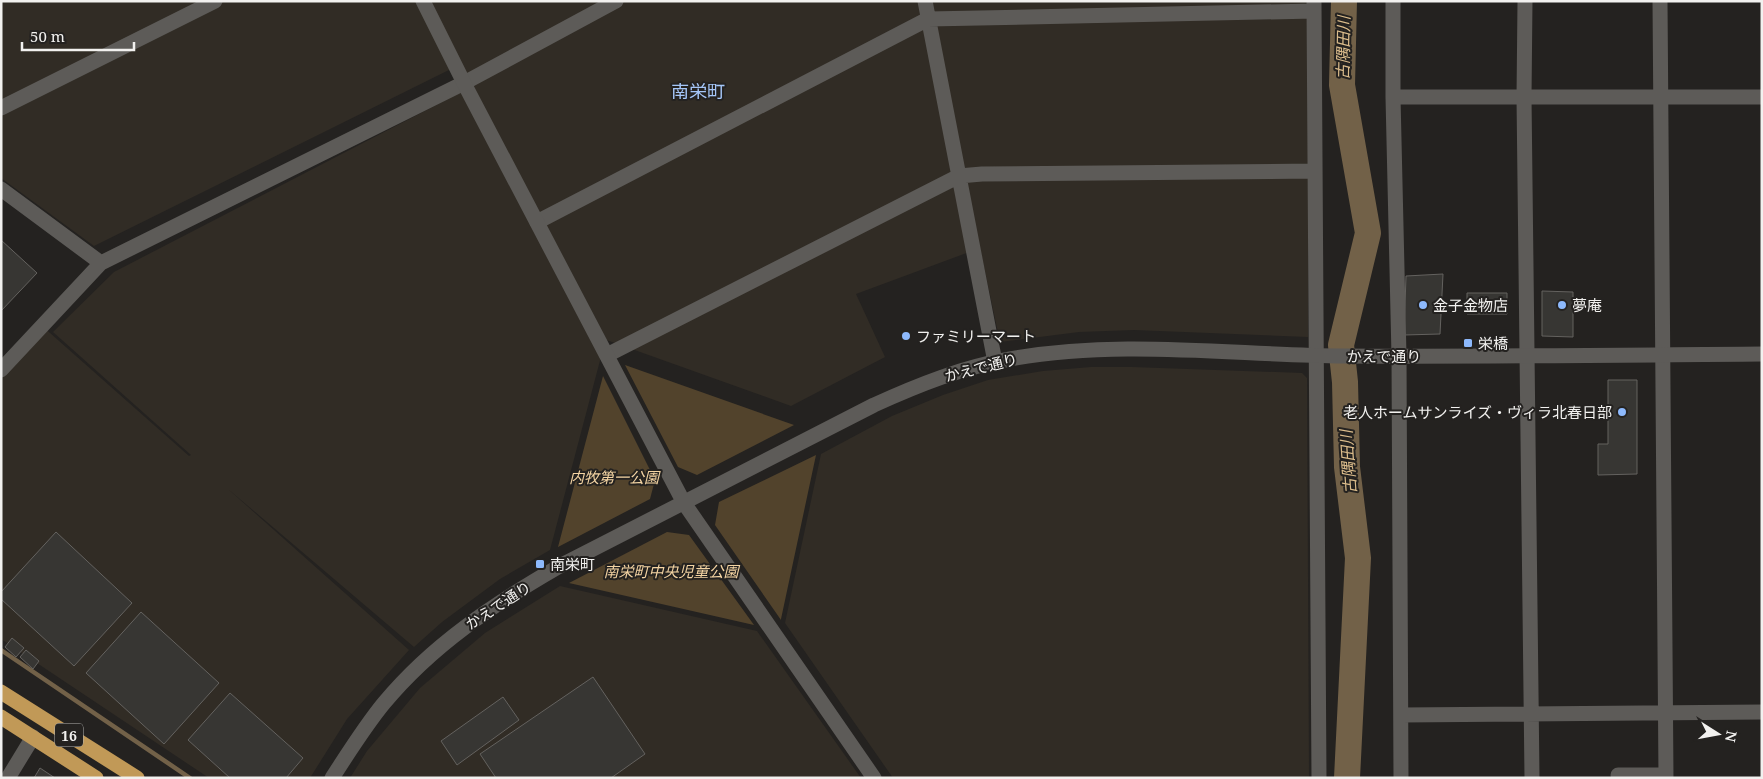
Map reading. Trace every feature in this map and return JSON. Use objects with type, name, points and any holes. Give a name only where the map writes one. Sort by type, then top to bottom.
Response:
[{"type":"highway","name":"16","points":[[1,692],[138,778]]},
{"type":"highway","name":"16","points":[[1,717],[96,778]]},
{"type":"street","points":[[1,108],[215,1]]},
{"type":"street","points":[[423,1],[684,503],[874,778]]},
{"type":"street","points":[[1,370],[101,263],[464,83],[616,1]]},
{"type":"street","points":[[925,1],[995,362]]},
{"type":"street","points":[[1393,1],[1394,356],[1401,778]]},
{"type":"street","points":[[1525,1],[1524,97],[1532,778]]},
{"type":"street","points":[[1618,775],[1666,776],[1660,1]]},
{"type":"street","points":[[537,222],[928,19],[1314,6],[1315,171],[1322,355],[1319,778]]},
{"type":"street","points":[[1393,97],[1762,97]]},
{"type":"street","points":[[607,354],[959,176],[982,174],[1315,171]]},
{"type":"street","points":[[1,189],[101,263]]},
{"type":"street","name":"かえで通り","points":[[332,778],[385,702],[427,658],[449,638],[514,592],[558,567],[891,397],[948,375],[995,362],[1069,351],[1140,348],[1394,356],[1762,354]]},
{"type":"street","points":[[1401,715],[1762,712]]},
{"type":"street","points":[[8,778],[33,737]]},
{"type":"shaded area","points":[[1,1],[1308,1],[1308,337],[1134,330],[1079,332],[1000,342],[980,248],[856,294],[885,357],[791,406],[601,338],[457,66],[94,246],[1,178]]},
{"type":"shaded area","points":[[467,89],[602,353],[550,550],[500,579],[442,622],[414,647],[228,489],[409,650],[347,719],[310,778],[209,778],[1,639],[1,369],[41,325],[189,456],[191,455],[53,332],[114,272]]},
{"type":"shaded area","points":[[1091,367],[1302,373],[1307,378],[1309,778],[893,778],[785,623],[821,454],[892,416],[943,395],[988,380],[1043,371]]},
{"type":"shaded area","points":[[560,586],[757,631],[861,778],[350,778],[367,751],[420,688],[485,633]]},
{"type":"green space","points":[[625,365],[794,425],[697,475],[678,467]]},
{"type":"green space","name":"内牧第一公園","points":[[603,376],[655,480],[650,499],[558,547]]},
{"type":"green space","name":"南栄町中央児童公園","points":[[816,455],[781,620],[715,525],[719,502]]},
{"type":"green space","name":"南栄町中央児童公園","points":[[667,532],[689,535],[754,625],[569,583]]},
{"type":"building","points":[[1,240],[37,273],[1,311]]},
{"type":"building","name":"金子金物店","points":[[1443,274],[1440,334],[1404,335],[1406,276]]},
{"type":"building","points":[[1542,291],[1573,292],[1573,337],[1542,336]]},
{"type":"building","points":[[1467,293],[1507,293],[1507,314],[1467,314]]},
{"type":"building","name":"老人ホームサンライズ・ヴィラ北春日部","points":[[1608,380],[1637,380],[1637,474],[1598,475],[1598,444],[1608,444]]},
{"type":"building","points":[[56,532],[132,603],[74,666],[1,599],[1,592]]},
{"type":"building","points":[[141,612],[219,683],[164,744],[86,673]]},
{"type":"building","points":[[12,638],[24,648],[16,657],[5,647]]},
{"type":"building","points":[[26,650],[39,661],[33,669],[20,657]]},
{"type":"building","points":[[593,677],[645,754],[611,778],[496,778],[480,754]]},
{"type":"building","points":[[230,693],[303,758],[286,778],[230,778],[188,740]]},
{"type":"building","points":[[503,697],[519,720],[457,765],[441,741]]},
{"type":"building","points":[[40,768],[55,778],[34,778]]},
{"type":"waterway","name":"古隅田川","points":[[1344,1],[1342,85],[1368,233],[1341,345],[1345,382],[1347,467],[1358,558],[1347,778]]},
{"type":"waterway","points":[[1,650],[190,778]]},
{"type":"place","name":"金子金物店","points":[[1423,305]]},
{"type":"place","name":"夢庵","points":[[1562,305]]},
{"type":"place","name":"ファミリーマート","points":[[906,336]]},
{"type":"place","name":"栄橋","points":[[1468,343]]},
{"type":"place","name":"老人ホームサンライズ・ヴィラ北春日部","points":[[1622,412]]},
{"type":"place","name":"南栄町","points":[[540,564]]},
{"type":"district","name":"南栄町","points":[[698,91]]}]
